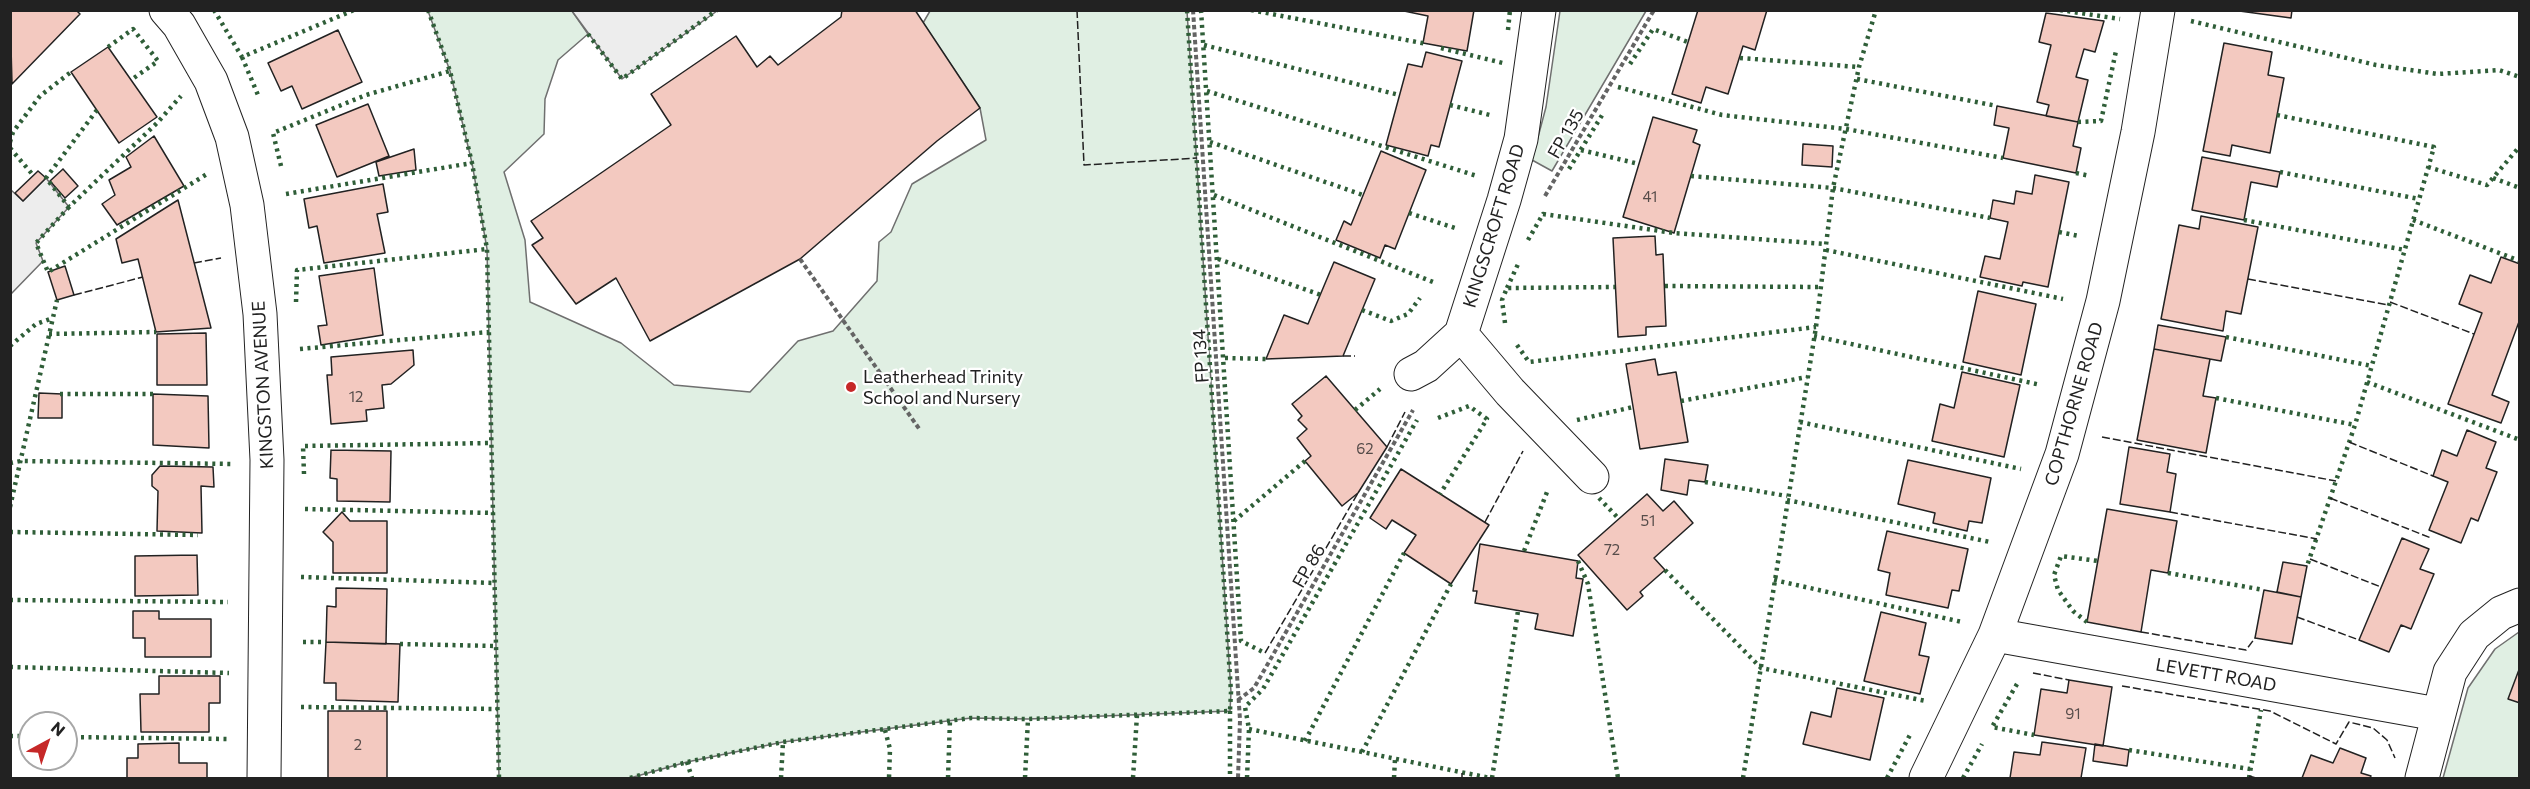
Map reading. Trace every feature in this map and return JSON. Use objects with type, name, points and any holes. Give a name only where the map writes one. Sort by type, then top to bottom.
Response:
[{"type":"street","name":"KINGSTON AVENUE","points":[[166,10],[179,26],[211,81],[232,137],[247,205],[261,314],[267,460],[264,778]]},
{"type":"street","name":"KINGSCROFT ROAD","points":[[1461,334],[1521,139],[1539,10]]},
{"type":"street","name":"COPTHORNE ROAD","points":[[1926,778],[1995,635],[2062,454],[2103,301],[2138,132],[2158,10]]},
{"type":"street","points":[[1419,370],[1461,334],[1510,393],[1592,477]]},
{"type":"street","points":[[2422,778],[2437,714],[2450,672],[2474,635],[2501,613],[2520,605]]},
{"type":"street","name":"LEVETT ROAD","points":[[1995,635],[2437,714]]},
{"type":"path","name":"FP 134","points":[[1193,10],[1216,386],[1227,502],[1238,700]]},
{"type":"path","name":"FP 135","points":[[1543,200],[1654,10]]},
{"type":"path","points":[[800,259],[920,430]]},
{"type":"path","name":"FP 86","points":[[1238,700],[1254,688],[1411,416],[1419,370]]},
{"type":"path","points":[[1238,700],[1240,720],[1238,778]]},
{"type":"green space","name":"Leatherhead Trinity School and Nursery","points":[[428,11],[572,11],[588,34],[558,60],[545,99],[544,134],[504,172],[525,240],[530,302],[621,343],[674,385],[750,392],[798,341],[833,331],[877,281],[879,242],[891,232],[912,184],[986,140],[980,108],[923,23],[930,11],[1187,11],[1231,692],[1230,711],[1028,719],[971,718],[783,742],[687,762],[630,778],[499,778],[487,249],[472,163],[450,71]]},
{"type":"green space","points":[[1560,11],[1646,11],[1552,171],[1532,160],[1546,107]]},
{"type":"green space","points":[[2519,632],[2519,778],[2443,778],[2468,688],[2495,649]]},
{"type":"shaded area","points":[[572,11],[717,11],[622,79]]},
{"type":"shaded area","points":[[46,178],[69,207],[36,243],[43,261],[11,294],[11,190],[23,201]]},
{"type":"building","points":[[10,10],[76,10],[80,14],[12,84]]},
{"type":"building","points":[[842,10],[915,10],[980,108],[937,141],[800,259],[650,341],[616,278],[576,304],[532,245],[543,238],[531,221],[671,125],[651,94],[736,36],[757,67],[770,56],[778,65],[841,17]]},
{"type":"building","points":[[1474,10],[1467,51],[1423,43],[1428,16],[1404,11]]},
{"type":"building","points":[[1698,10],[1767,10],[1755,50],[1743,46],[1728,94],[1706,87],[1701,103],[1672,94]]},
{"type":"building","points":[[2232,10],[2292,10],[2291,18]]},
{"type":"building","points":[[2046,13],[2104,21],[2095,52],[2084,49],[2076,77],[2088,80],[2078,122],[2046,116],[2049,105],[2037,102],[2051,45],[2039,42]]},
{"type":"building","points":[[338,30],[362,82],[302,109],[292,86],[281,91],[268,63]]},
{"type":"building","points":[[2224,43],[2272,52],[2268,75],[2284,78],[2270,153],[2232,145],[2230,156],[2203,151]]},
{"type":"building","points":[[108,47],[157,117],[119,143],[71,72]]},
{"type":"building","points":[[1426,52],[1462,61],[1439,147],[1431,145],[1428,156],[1386,145],[1408,64],[1422,67]]},
{"type":"building","points":[[368,104],[389,156],[337,177],[316,125]]},
{"type":"building","points":[[1997,106],[2078,122],[2073,146],[2081,148],[2076,173],[2003,158],[2009,128],[1994,125]]},
{"type":"building","points":[[1653,117],[1697,130],[1693,142],[1700,145],[1674,233],[1623,217]]},
{"type":"building","points":[[154,136],[184,186],[117,225],[102,204],[115,195],[109,180],[131,167],[126,157]]},
{"type":"building","points":[[1803,144],[1833,146],[1832,167],[1802,165]]},
{"type":"building","points":[[414,149],[416,170],[379,176],[376,162]]},
{"type":"building","points":[[1381,151],[1426,170],[1395,249],[1385,245],[1380,258],[1336,240],[1344,221],[1351,225]]},
{"type":"building","points":[[2202,157],[2280,172],[2277,187],[2251,182],[2244,220],[2192,210]]},
{"type":"building","points":[[63,169],[78,186],[65,198],[50,181]]},
{"type":"building","points":[[38,171],[46,178],[23,201],[15,193]]},
{"type":"building","points":[[2035,175],[2069,182],[2048,287],[2023,282],[2022,286],[1980,277],[1985,256],[2000,259],[2008,222],[1990,218],[1993,200],[2014,204],[2016,191],[2032,194]]},
{"type":"building","points":[[383,184],[388,212],[377,214],[385,253],[324,263],[317,226],[309,228],[304,199]]},
{"type":"building","points":[[178,200],[211,328],[156,332],[138,259],[122,263],[116,239]]},
{"type":"building","points":[[2201,216],[2258,227],[2241,314],[2226,311],[2223,331],[2161,319],[2179,225],[2199,229]]},
{"type":"building","points":[[1655,236],[1656,255],[1663,254],[1666,326],[1646,327],[1646,335],[1618,337],[1613,238]]},
{"type":"building","points":[[2501,257],[2520,264],[2520,319],[2492,395],[2509,402],[2501,423],[2448,404],[2482,313],[2459,304],[2470,275],[2491,283]]},
{"type":"building","points":[[1334,262],[1375,279],[1343,356],[1266,359],[1284,315],[1308,324]]},
{"type":"building","points":[[65,266],[74,295],[57,300],[48,272]]},
{"type":"building","points":[[374,268],[383,335],[321,345],[318,326],[327,325],[319,276]]},
{"type":"building","points":[[1978,291],[2036,304],[2021,375],[1963,362]]},
{"type":"building","points":[[2158,325],[2226,337],[2221,361],[2154,349]]},
{"type":"building","points":[[206,333],[207,385],[157,385],[157,334]]},
{"type":"building","points":[[2154,349],[2210,359],[2203,396],[2216,398],[2206,453],[2137,440]]},
{"type":"building","points":[[413,350],[414,365],[391,384],[382,385],[384,408],[366,410],[367,421],[331,424],[327,375],[332,375],[331,357]]},
{"type":"building","points":[[1655,359],[1658,375],[1676,372],[1688,442],[1640,449],[1626,364]]},
{"type":"building","points":[[1962,372],[2020,385],[2004,457],[1932,441],[1940,404],[1954,408]]},
{"type":"building","points":[[1326,376],[1387,447],[1358,493],[1342,506],[1305,461],[1311,456],[1297,438],[1307,429],[1298,420],[1302,416],[1292,404]]},
{"type":"building","points":[[39,393],[62,394],[62,418],[38,418]]},
{"type":"building","points":[[153,394],[208,396],[209,448],[153,445]]},
{"type":"building","points":[[2467,430],[2496,442],[2486,468],[2497,472],[2478,521],[2471,518],[2461,543],[2429,530],[2448,482],[2433,476],[2442,450],[2457,456]]},
{"type":"building","points":[[2129,447],[2170,454],[2167,472],[2176,474],[2170,512],[2120,504]]},
{"type":"building","points":[[331,450],[391,451],[390,502],[337,501],[337,479],[330,478]]},
{"type":"building","points":[[1665,459],[1708,465],[1705,482],[1689,480],[1687,495],[1661,490]]},
{"type":"building","points":[[1908,460],[1991,478],[1982,523],[1969,521],[1967,531],[1933,523],[1935,513],[1898,504]]},
{"type":"building","points":[[160,466],[213,467],[214,487],[201,486],[202,533],[157,531],[158,491],[152,486],[152,475]]},
{"type":"building","points":[[1401,469],[1489,525],[1451,584],[1404,553],[1416,535],[1392,520],[1386,529],[1370,518]]},
{"type":"building","points":[[1647,494],[1663,511],[1674,501],[1693,523],[1654,558],[1665,570],[1640,592],[1643,596],[1627,610],[1578,555]]},
{"type":"building","points":[[2107,509],[2177,521],[2168,573],[2151,570],[2141,632],[2087,622]]},
{"type":"building","points":[[342,512],[350,521],[387,521],[387,573],[333,573],[333,542],[323,532]]},
{"type":"building","points":[[1887,531],[1968,549],[1959,591],[1952,590],[1948,608],[1886,595],[1890,573],[1878,570]]},
{"type":"building","points":[[2402,538],[2429,549],[2420,569],[2434,574],[2411,629],[2401,625],[2389,652],[2359,640]]},
{"type":"building","points":[[1480,544],[1578,561],[1576,578],[1583,579],[1573,636],[1535,629],[1538,614],[1475,603],[1477,591],[1473,591]]},
{"type":"building","points":[[197,555],[198,595],[135,596],[135,556]]},
{"type":"building","points":[[2283,562],[2307,566],[2301,597],[2277,592]]},
{"type":"building","points":[[336,588],[387,589],[386,644],[326,642],[327,606],[336,607]]},
{"type":"building","points":[[2264,590],[2301,597],[2292,644],[2255,638]]},
{"type":"building","points":[[133,611],[159,611],[159,619],[211,619],[211,657],[145,657],[145,638],[133,638]]},
{"type":"building","points":[[1881,612],[1926,623],[1919,655],[1929,657],[1920,694],[1864,681]]},
{"type":"building","points":[[326,642],[400,644],[398,702],[336,700],[336,683],[324,683]]},
{"type":"building","points":[[2520,667],[2520,703],[2508,699]]},
{"type":"building","points":[[159,676],[220,676],[220,703],[209,703],[209,732],[141,732],[140,694],[159,694]]},
{"type":"building","points":[[2069,680],[2112,687],[2103,746],[2034,735],[2041,689],[2067,693]]},
{"type":"building","points":[[1837,688],[1884,698],[1870,760],[1803,744],[1811,712],[1831,717]]},
{"type":"building","points":[[328,711],[387,711],[387,778],[328,778]]},
{"type":"building","points":[[2042,742],[2086,748],[2081,778],[2010,778],[2014,752],[2040,755]]},
{"type":"building","points":[[179,743],[179,763],[207,763],[207,778],[127,778],[127,758],[138,758],[138,744]]},
{"type":"building","points":[[2095,744],[2129,750],[2127,766],[2093,761]]},
{"type":"building","points":[[2340,748],[2366,758],[2361,773],[2371,776],[2370,778],[2302,778],[2311,755],[2333,763]]},
{"type":"hedge","points":[[214,10],[242,57],[354,10]]},
{"type":"hedge","points":[[428,10],[450,71],[472,163],[487,249],[499,778]]},
{"type":"hedge","points":[[588,34],[622,79],[717,10]]},
{"type":"hedge","points":[[630,778],[687,762],[783,742],[971,718],[1028,719],[1230,711],[1231,692],[1187,10]]},
{"type":"hedge","points":[[1201,10],[1241,641],[1265,653]]},
{"type":"hedge","points":[[1251,10],[1427,44]]},
{"type":"hedge","points":[[1508,30],[1510,10]]},
{"type":"hedge","points":[[1743,778],[1816,327],[1833,188],[1859,67],[1876,10]]},
{"type":"hedge","points":[[2060,10],[2120,19]]},
{"type":"hedge","points":[[2191,21],[2376,65],[2438,74],[2499,70],[2520,77]]},
{"type":"hedge","points":[[108,47],[133,29],[158,61],[131,80]]},
{"type":"hedge","points":[[1630,64],[1653,29],[1688,42]]},
{"type":"hedge","points":[[1204,45],[1399,95]]},
{"type":"hedge","points":[[1441,48],[1503,63]]},
{"type":"hedge","points":[[2078,122],[2101,121],[2116,51]]},
{"type":"hedge","points":[[242,57],[258,95]]},
{"type":"hedge","points":[[1740,58],[1859,67]]},
{"type":"hedge","points":[[281,166],[273,133],[366,95],[450,71]]},
{"type":"hedge","points":[[10,142],[13,132],[40,96],[71,72]]},
{"type":"hedge","points":[[1857,79],[1997,106]]},
{"type":"hedge","points":[[1618,87],[1722,115],[1846,129],[2003,158]]},
{"type":"hedge","points":[[1207,91],[1477,176]]},
{"type":"hedge","points":[[97,110],[46,178],[69,207],[157,123],[181,96]]},
{"type":"hedge","points":[[1450,105],[1490,115]]},
{"type":"hedge","points":[[1569,169],[1604,112]]},
{"type":"hedge","points":[[2277,115],[2434,147],[2355,425],[2307,566]]},
{"type":"hedge","points":[[1210,142],[1363,195]]},
{"type":"hedge","points":[[2428,167],[2487,185],[2520,146]]},
{"type":"hedge","points":[[10,148],[33,175]]},
{"type":"hedge","points":[[1581,150],[1639,164]]},
{"type":"hedge","points":[[286,194],[472,163]]},
{"type":"hedge","points":[[2280,172],[2419,199]]},
{"type":"hedge","points":[[2076,173],[2090,176]]},
{"type":"hedge","points":[[69,207],[36,243],[48,272],[207,174]]},
{"type":"hedge","points":[[1691,176],[1833,188],[1990,218]]},
{"type":"hedge","points":[[2493,178],[2520,188]]},
{"type":"hedge","points":[[1214,195],[1433,282]]},
{"type":"hedge","points":[[1409,213],[1458,229]]},
{"type":"hedge","points":[[1528,240],[1543,214],[1674,233],[1826,244]]},
{"type":"hedge","points":[[2244,220],[2405,250]]},
{"type":"hedge","points":[[2413,220],[2520,261]]},
{"type":"hedge","points":[[2059,232],[2079,236]]},
{"type":"hedge","points":[[296,302],[297,270],[487,249]]},
{"type":"hedge","points":[[1826,250],[2063,299]]},
{"type":"hedge","points":[[1218,259],[1321,295]]},
{"type":"hedge","points":[[1507,288],[1519,262]]},
{"type":"hedge","points":[[1665,286],[1821,287]]},
{"type":"hedge","points":[[1505,323],[1502,300],[1507,288],[1615,287]]},
{"type":"hedge","points":[[1362,310],[1391,321],[1408,314],[1420,298]]},
{"type":"hedge","points":[[10,507],[57,300]]},
{"type":"hedge","points":[[10,346],[36,324],[53,318]]},
{"type":"hedge","points":[[1517,345],[1529,362],[1816,327]]},
{"type":"hedge","points":[[49,334],[156,332]]},
{"type":"hedge","points":[[300,349],[489,332]]},
{"type":"hedge","points":[[1814,336],[2041,385]]},
{"type":"hedge","points":[[2226,337],[2372,366]]},
{"type":"hedge","points":[[1225,358],[1266,359]]},
{"type":"hedge","points":[[1681,401],[1807,377]]},
{"type":"hedge","points":[[2367,382],[2520,440]]},
{"type":"hedge","points":[[1355,410],[1380,389]]},
{"type":"hedge","points":[[60,394],[153,394]]},
{"type":"hedge","points":[[2216,398],[2355,425]]},
{"type":"hedge","points":[[1438,418],[1469,406],[1487,419],[1440,494]]},
{"type":"hedge","points":[[1577,420],[1633,407]]},
{"type":"hedge","points":[[1247,778],[1249,729],[1245,707],[1263,689],[1417,420]]},
{"type":"hedge","points":[[1800,422],[2021,469]]},
{"type":"hedge","points":[[304,474],[303,446],[492,443]]},
{"type":"hedge","points":[[10,463],[21,461],[233,464]]},
{"type":"hedge","points":[[1234,521],[1305,461]]},
{"type":"hedge","points":[[1705,482],[1787,496]]},
{"type":"hedge","points":[[1524,551],[1547,492]]},
{"type":"hedge","points":[[1599,498],[1619,519]]},
{"type":"hedge","points":[[1787,500],[1990,542]]},
{"type":"hedge","points":[[305,509],[494,513]]},
{"type":"hedge","points":[[10,532],[198,535]]},
{"type":"hedge","points":[[1305,741],[1404,553]]},
{"type":"hedge","points":[[2087,622],[2073,611],[2058,590],[2054,575],[2061,556],[2098,561]]},
{"type":"hedge","points":[[1578,561],[1588,584],[1618,778]]},
{"type":"hedge","points":[[1665,570],[1761,668],[1926,701]]},
{"type":"hedge","points":[[2168,573],[2264,590]]},
{"type":"hedge","points":[[301,577],[495,583]]},
{"type":"hedge","points":[[1774,580],[1962,622]]},
{"type":"hedge","points":[[1362,752],[1451,584]]},
{"type":"hedge","points":[[10,600],[228,602]]},
{"type":"hedge","points":[[1492,778],[1518,611]]},
{"type":"hedge","points":[[303,642],[326,642]]},
{"type":"hedge","points":[[400,644],[496,646]]},
{"type":"hedge","points":[[10,667],[229,673]]},
{"type":"hedge","points":[[2017,684],[1992,727],[2034,735]]},
{"type":"hedge","points":[[301,707],[498,709]]},
{"type":"hedge","points":[[2249,778],[2261,710]]},
{"type":"hedge","points":[[1230,711],[1230,778]]},
{"type":"hedge","points":[[1133,778],[1137,715]]},
{"type":"hedge","points":[[1025,778],[1028,719]]},
{"type":"hedge","points":[[948,778],[950,720]]},
{"type":"hedge","points":[[1249,729],[1490,778]]},
{"type":"hedge","points":[[885,730],[890,749],[889,778]]},
{"type":"hedge","points":[[1887,778],[1911,733]]},
{"type":"hedge","points":[[10,736],[18,736]]},
{"type":"hedge","points":[[78,737],[228,739]]},
{"type":"hedge","points":[[781,778],[783,742]]},
{"type":"hedge","points":[[1963,778],[1982,744]]},
{"type":"hedge","points":[[2129,750],[2250,769]]},
{"type":"hedge","points":[[1394,778],[1395,759]]},
{"type":"hedge","points":[[687,762],[692,778]]},
{"type":"fence","points":[[1077,10],[1084,165],[1197,158]]},
{"type":"fence","points":[[194,263],[221,258]]},
{"type":"fence","points":[[74,295],[143,277]]},
{"type":"fence","points":[[2248,279],[2389,305]]},
{"type":"fence","points":[[2390,302],[2474,334]]},
{"type":"fence","points":[[1343,356],[1355,356]]},
{"type":"fence","points":[[1387,447],[1405,412]]},
{"type":"fence","points":[[2102,437],[2336,481]]},
{"type":"fence","points":[[2349,442],[2433,476]]},
{"type":"fence","points":[[1485,522],[1523,451]]},
{"type":"fence","points":[[1265,653],[1358,493]]},
{"type":"fence","points":[[2330,498],[2431,538]]},
{"type":"fence","points":[[2170,512],[2317,539]]},
{"type":"fence","points":[[2310,559],[2381,587]]},
{"type":"fence","points":[[2297,617],[2359,640]]},
{"type":"fence","points":[[2141,632],[2246,650],[2255,638]]},
{"type":"fence","points":[[2033,673],[2069,680]]},
{"type":"fence","points":[[2122,686],[2270,711],[2336,744],[2349,722],[2373,728],[2387,740],[2395,758]]},
{"type":"fence","points":[[1462,773],[1462,778]]},
{"type":"fence","points":[[2249,776],[2256,778]]},
{"type":"place","name":"Leatherhead Trinity School and Nursery","points":[[851,387]]}]
